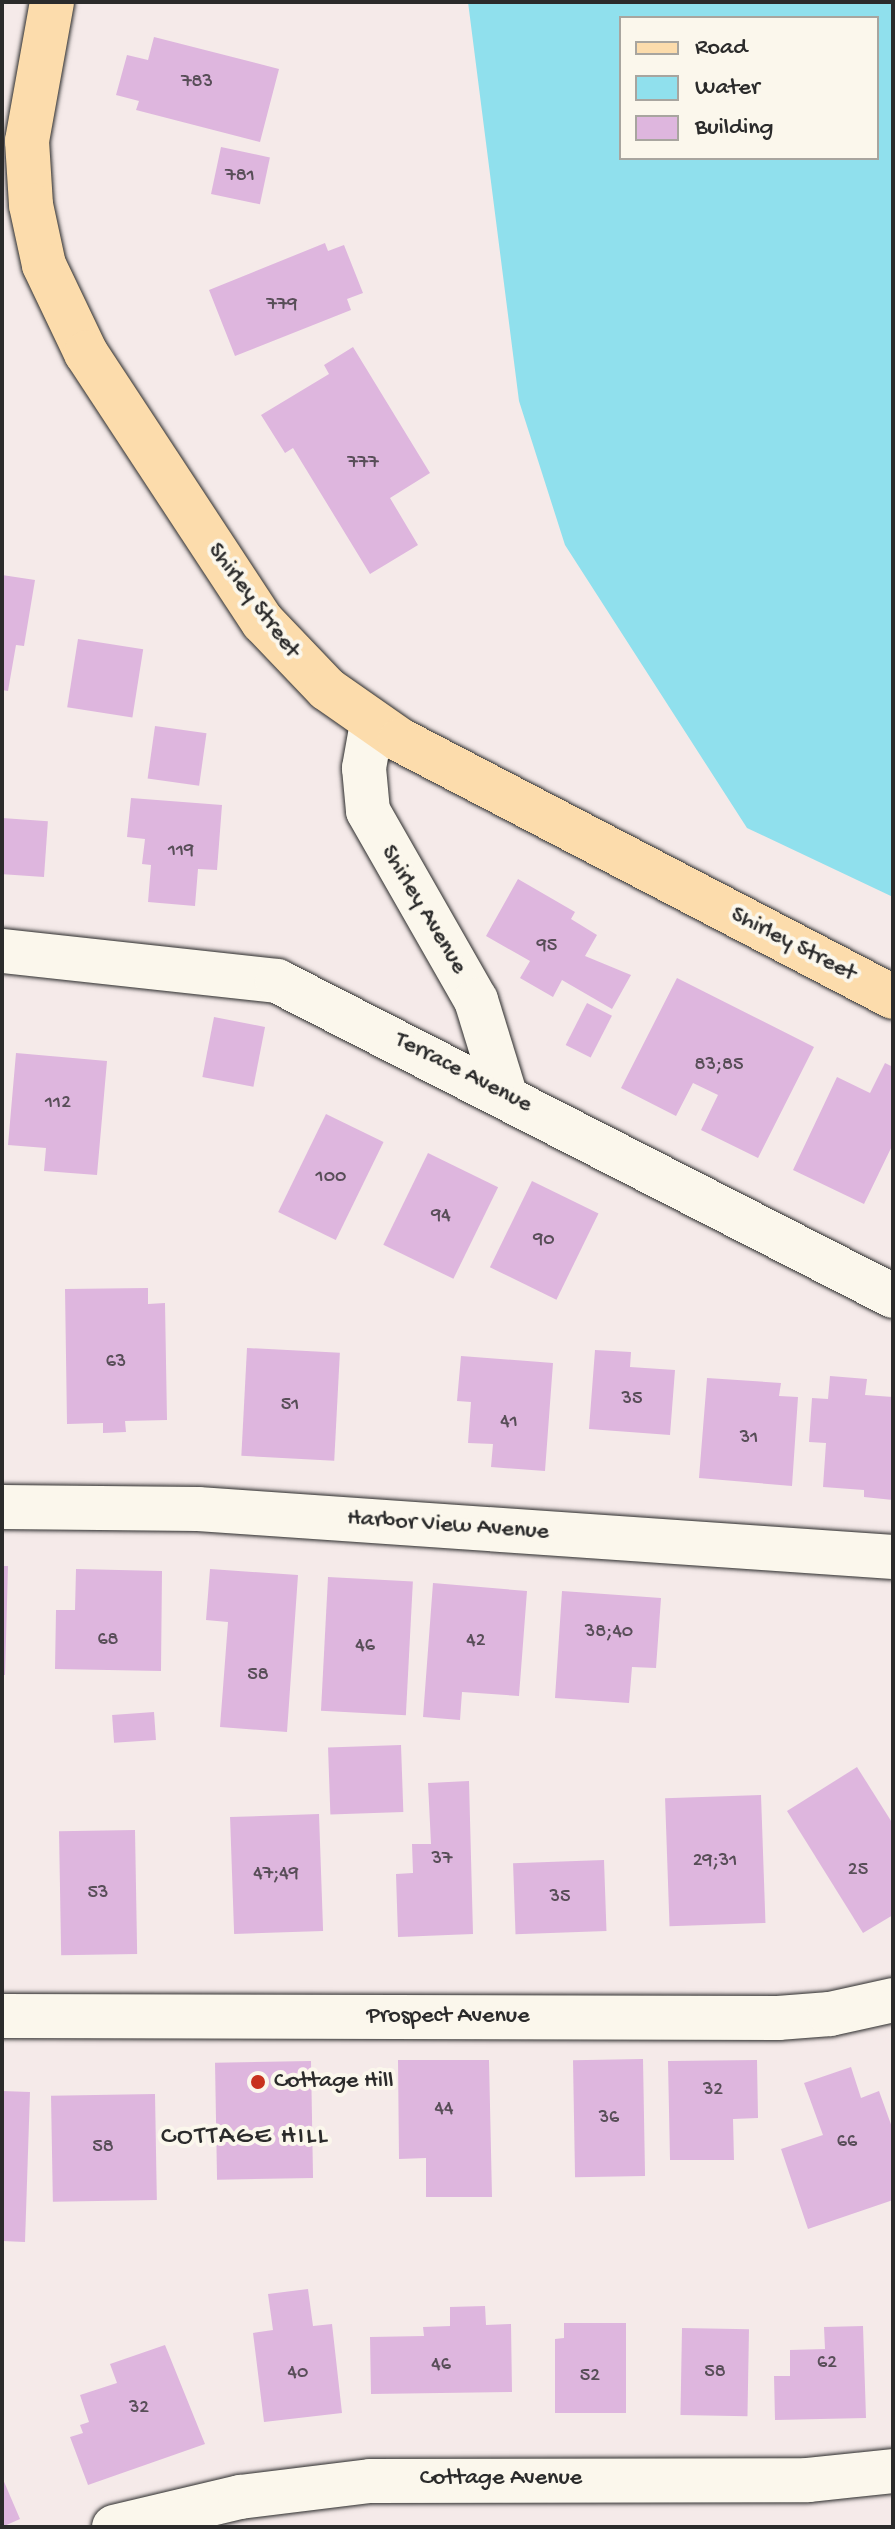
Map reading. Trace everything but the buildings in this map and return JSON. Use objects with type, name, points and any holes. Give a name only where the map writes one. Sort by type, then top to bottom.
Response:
[{"type":"main road","name":"Shirley Street","points":[[52,2],[32,92],[27,163],[38,245],[57,301],[263,622],[304,668],[372,723],[492,792],[893,997]]},
{"type":"street","name":"Shirley Avenue","points":[[372,723],[364,778],[373,825],[476,1000],[505,1094]]},
{"type":"street","name":"Terrace Avenue","points":[[2,951],[277,981],[505,1094],[893,1296]]},
{"type":"street","name":"Harbor View Avenue","points":[[2,1507],[198,1509],[893,1557]]},
{"type":"street","name":"Prospect Avenue","points":[[2,2016],[778,2018],[854,2010],[893,2000]]},
{"type":"street","name":"Cottage Avenue","points":[[114,2527],[240,2497],[358,2482],[808,2480],[893,2471]]},
{"type":"water","points":[[468,2],[893,2],[893,897],[747,828],[565,545],[519,401]]},
{"type":"place","name":"Cottage Hill","points":[[258,2082]]},
{"type":"district","name":"COTTAGE HILL","points":[[245,2138]]}]
